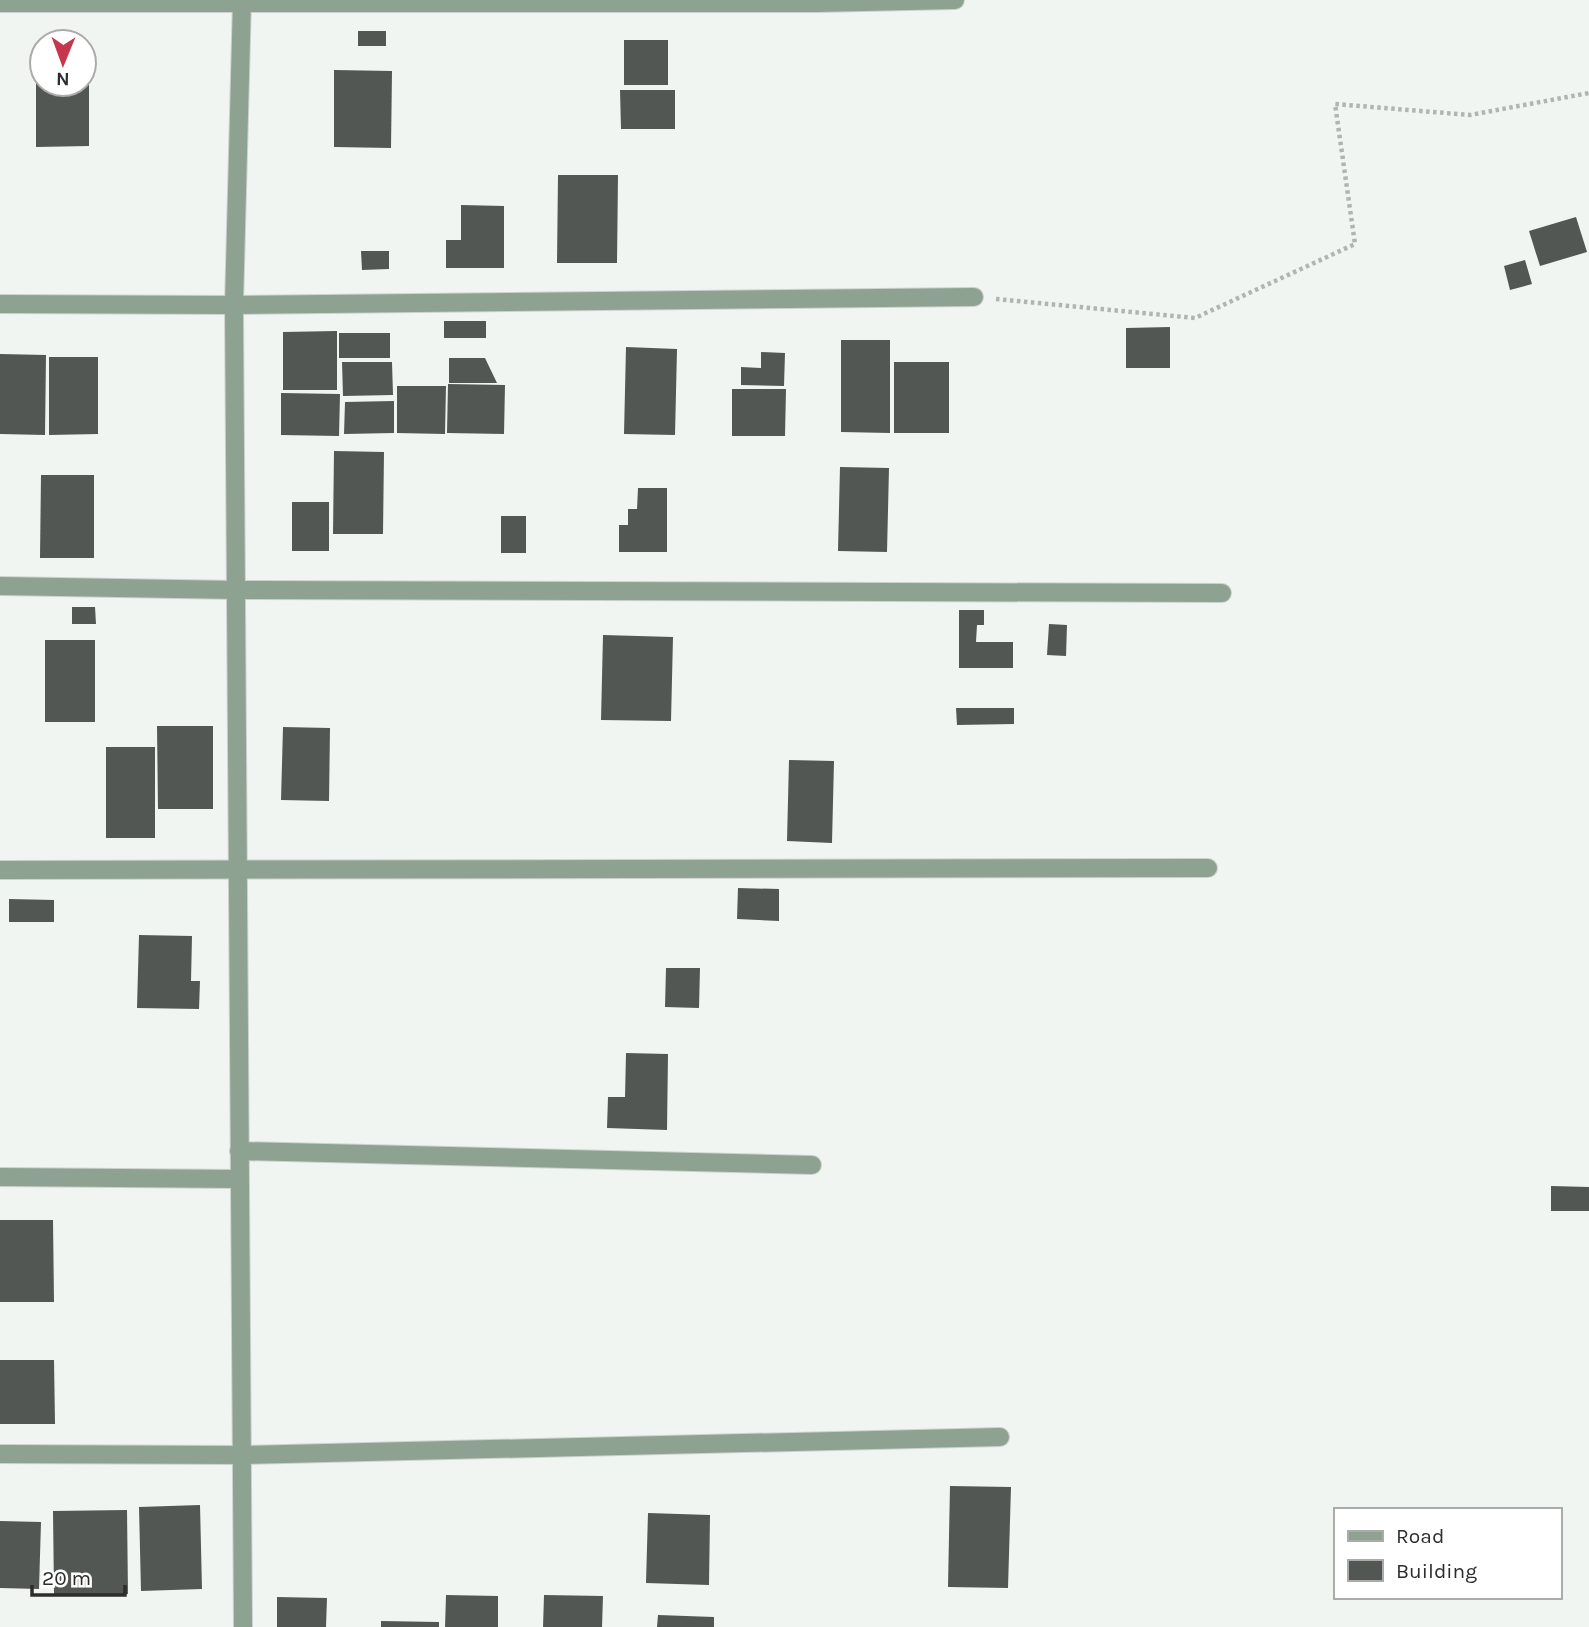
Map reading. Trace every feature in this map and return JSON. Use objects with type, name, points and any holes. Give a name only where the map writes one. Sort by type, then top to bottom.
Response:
[{"type":"street","points":[[0,3],[817,3],[955,0]]},
{"type":"street","points":[[242,1],[234,306],[243,1627]]},
{"type":"street","points":[[0,304],[234,306],[974,297]]},
{"type":"street","points":[[0,586],[236,590],[1222,593]]},
{"type":"street","points":[[0,870],[1208,868]]},
{"type":"street","points":[[239,1151],[812,1165]]},
{"type":"street","points":[[0,1177],[239,1180]]},
{"type":"street","points":[[0,1454],[241,1455],[1000,1437]]},
{"type":"path","points":[[974,297],[1195,318],[1355,244],[1335,104],[1470,115],[1589,93]]},
{"type":"building","points":[[358,31],[386,31],[386,46],[358,46]]},
{"type":"building","points":[[624,40],[668,40],[668,85],[624,85]]},
{"type":"building","points":[[334,70],[392,71],[391,148],[334,147]]},
{"type":"building","points":[[620,90],[675,90],[675,129],[621,129]]},
{"type":"building","points":[[36,98],[89,98],[89,146],[36,147]]},
{"type":"building","points":[[558,175],[618,175],[617,263],[557,263]]},
{"type":"building","points":[[461,205],[504,206],[504,268],[446,268],[446,240],[461,240]]},
{"type":"building","points":[[1576,217],[1587,252],[1540,266],[1529,231]]},
{"type":"building","points":[[361,251],[389,251],[389,269],[362,270]]},
{"type":"building","points":[[1525,260],[1532,284],[1510,290],[1504,266]]},
{"type":"building","points":[[444,321],[486,321],[486,338],[444,338]]},
{"type":"building","points":[[1170,327],[1170,368],[1126,368],[1126,328]]},
{"type":"building","points":[[337,331],[337,390],[283,390],[283,332]]},
{"type":"building","points":[[339,333],[390,333],[390,358],[339,358]]},
{"type":"building","points":[[841,340],[890,340],[890,433],[841,432]]},
{"type":"building","points":[[626,347],[677,349],[675,435],[624,434]]},
{"type":"building","points":[[761,352],[785,353],[784,386],[741,385],[741,367],[761,368]]},
{"type":"building","points":[[0,354],[46,355],[45,435],[0,434]]},
{"type":"building","points":[[49,357],[98,357],[98,434],[49,435]]},
{"type":"building","points":[[449,358],[485,358],[497,383],[449,383]]},
{"type":"building","points":[[342,362],[392,362],[393,395],[343,396]]},
{"type":"building","points":[[894,362],[949,362],[949,433],[894,433]]},
{"type":"building","points":[[448,384],[505,385],[504,434],[447,433]]},
{"type":"building","points":[[397,386],[446,386],[445,434],[397,433]]},
{"type":"building","points":[[732,389],[786,389],[785,436],[732,436]]},
{"type":"building","points":[[281,393],[340,394],[339,436],[281,435]]},
{"type":"building","points":[[394,401],[394,433],[344,434],[345,402]]},
{"type":"building","points":[[334,451],[384,452],[383,534],[333,534]]},
{"type":"building","points":[[840,467],[889,468],[887,552],[838,551]]},
{"type":"building","points":[[41,475],[94,475],[94,558],[40,558]]},
{"type":"building","points":[[638,488],[667,488],[667,552],[619,552],[619,525],[628,525],[628,509],[637,509]]},
{"type":"building","points":[[292,502],[329,502],[329,551],[292,551]]},
{"type":"building","points":[[501,516],[526,516],[526,553],[501,553]]},
{"type":"building","points":[[72,607],[95,607],[96,624],[72,624]]},
{"type":"building","points":[[959,610],[984,610],[984,625],[977,625],[976,642],[1013,642],[1013,668],[959,668]]},
{"type":"building","points":[[1049,624],[1067,625],[1066,656],[1047,655]]},
{"type":"building","points":[[603,635],[673,637],[671,721],[601,720]]},
{"type":"building","points":[[45,640],[95,640],[95,722],[45,722]]},
{"type":"building","points":[[956,708],[1014,708],[1014,724],[957,725]]},
{"type":"building","points":[[157,726],[213,726],[213,809],[158,809]]},
{"type":"building","points":[[283,727],[330,728],[329,801],[281,800]]},
{"type":"building","points":[[106,747],[155,747],[155,838],[106,838]]},
{"type":"building","points":[[789,760],[834,761],[832,843],[787,841]]},
{"type":"building","points":[[738,888],[779,889],[779,921],[737,919]]},
{"type":"building","points":[[9,899],[54,900],[54,922],[9,922]]},
{"type":"building","points":[[139,935],[192,936],[191,981],[200,981],[199,1009],[137,1008]]},
{"type":"building","points":[[666,968],[700,968],[699,1008],[665,1007]]},
{"type":"building","points":[[626,1053],[668,1054],[667,1130],[607,1128],[608,1097],[625,1097]]},
{"type":"building","points":[[1551,1186],[1589,1187],[1589,1211],[1551,1211]]},
{"type":"building","points":[[0,1220],[53,1220],[54,1302],[0,1302]]},
{"type":"building","points":[[0,1360],[54,1360],[55,1424],[0,1424]]},
{"type":"building","points":[[950,1486],[1011,1487],[1008,1588],[948,1587]]},
{"type":"building","points":[[200,1505],[202,1589],[141,1591],[139,1507]]},
{"type":"building","points":[[127,1510],[128,1594],[54,1594],[53,1511]]},
{"type":"building","points":[[648,1513],[710,1515],[709,1585],[646,1583]]},
{"type":"building","points":[[0,1521],[41,1522],[39,1589],[0,1588]]},
{"type":"building","points":[[446,1595],[498,1596],[498,1627],[445,1627]]},
{"type":"building","points":[[544,1595],[603,1596],[602,1627],[543,1627]]},
{"type":"building","points":[[277,1597],[327,1598],[326,1627],[277,1627]]},
{"type":"building","points":[[658,1615],[714,1617],[714,1627],[657,1627]]},
{"type":"building","points":[[381,1621],[439,1622],[439,1627],[381,1627]]}]
